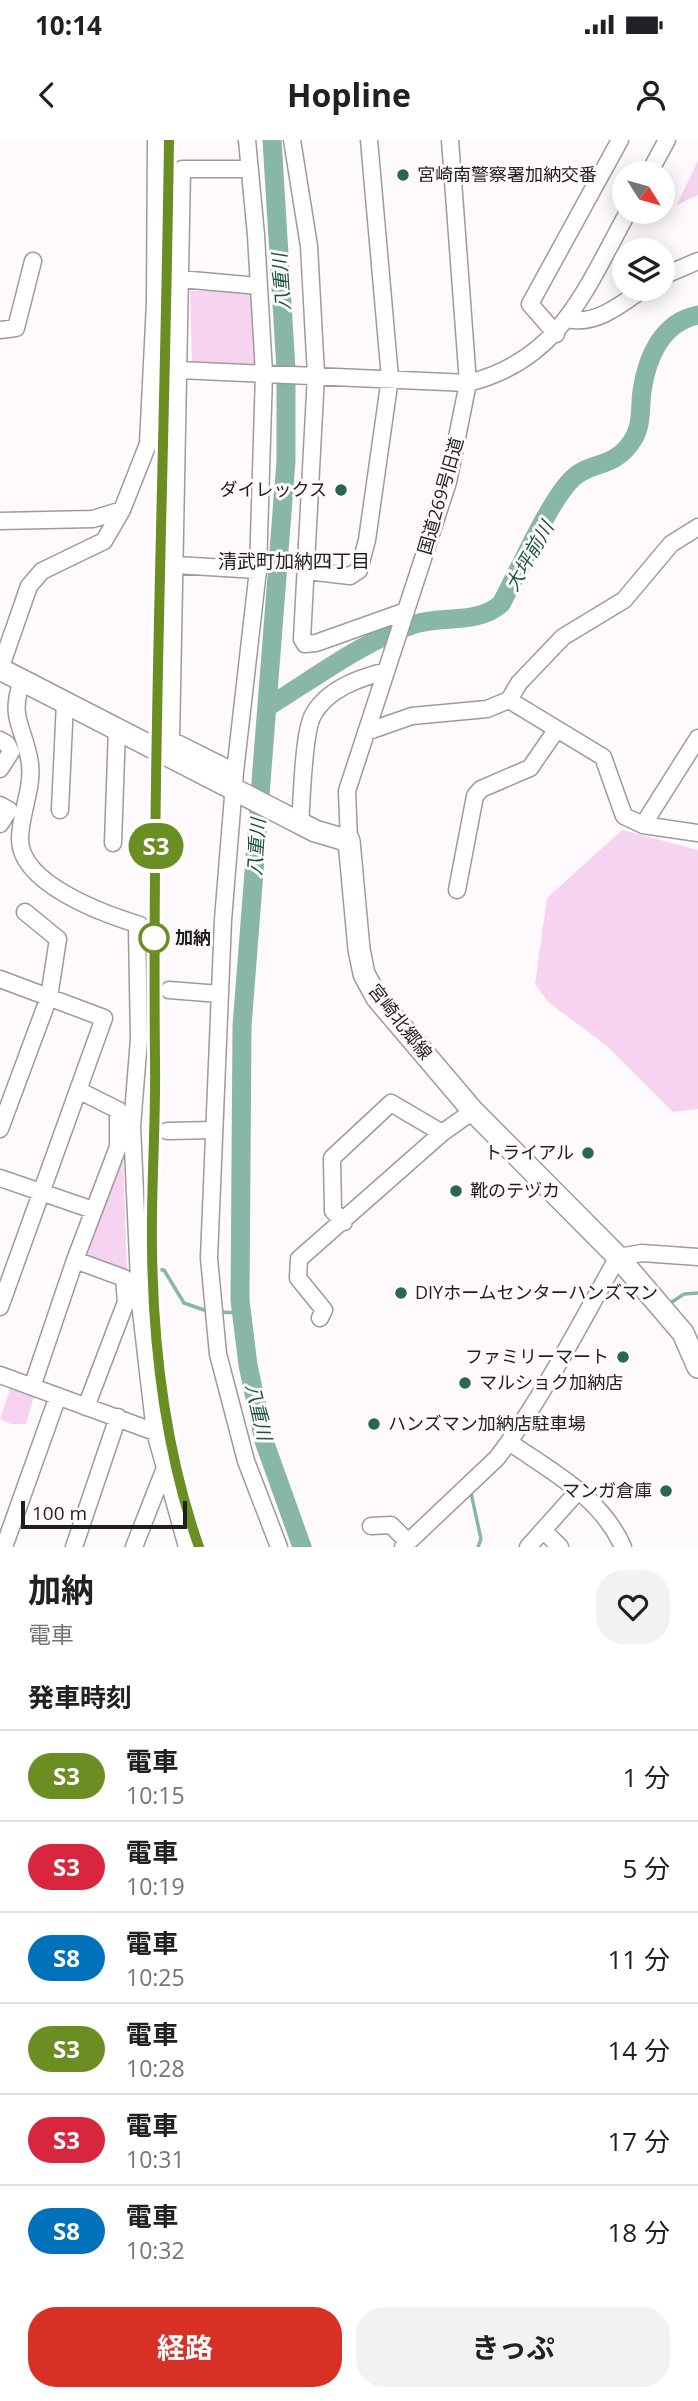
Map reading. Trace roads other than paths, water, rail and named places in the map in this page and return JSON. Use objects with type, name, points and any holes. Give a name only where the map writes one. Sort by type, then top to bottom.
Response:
[{"type":"main road","points":[[0,669],[237,785],[296,822],[349,841]]},
{"type":"main road","name":"宮崎北郷線","points":[[349,841],[364,974],[377,998],[472,1111],[618,1257],[683,1333],[697,1363]]},
{"type":"street","points":[[0,669],[29,586],[37,576],[104,541],[122,510],[148,444],[155,303],[156,140]]},
{"type":"street","points":[[247,140],[266,373],[258,570],[220,994],[209,1258],[218,1354],[246,1461],[279,1547]]},
{"type":"street","points":[[292,140],[309,246],[312,375],[307,571],[302,632],[305,644],[404,616]]},
{"type":"street","points":[[307,571],[350,576],[359,570],[367,540],[390,378],[369,140]]},
{"type":"street","name":"国道269号旧道","points":[[349,841],[347,790],[448,482],[468,383],[450,140]]},
{"type":"street","points":[[556,334],[530,304],[620,140]]},
{"type":"street","points":[[656,161],[667,140]]},
{"type":"street","points":[[237,785],[171,740],[182,169],[249,169]]},
{"type":"street","points":[[179,370],[468,383],[510,367],[556,334],[568,319],[621,224]]},
{"type":"street","points":[[0,330],[16,328],[33,261]]},
{"type":"street","points":[[675,271],[698,261]]},
{"type":"street","points":[[180,279],[259,286]]},
{"type":"street","points":[[568,319],[578,321],[607,313],[625,301]]},
{"type":"street","points":[[0,521],[93,519],[122,510]]},
{"type":"street","points":[[366,732],[412,716],[487,709],[509,699],[519,683],[563,637],[624,600],[671,544],[698,527]]},
{"type":"street","points":[[176,565],[258,570]]},
{"type":"street","points":[[296,822],[312,716],[327,697],[359,678],[386,671]]},
{"type":"street","points":[[22,681],[14,703],[30,765],[20,851],[27,864],[58,890],[107,915],[140,925],[137,928],[139,1039],[132,1126],[133,1206],[140,1303],[155,1432],[187,1547]]},
{"type":"street","points":[[509,699],[603,757],[624,816],[643,825],[698,833]]},
{"type":"street","points":[[60,810],[65,702]]},
{"type":"street","points":[[113,843],[117,728]]},
{"type":"street","points":[[457,890],[475,796],[481,789],[530,768],[557,729]]},
{"type":"street","points":[[643,825],[698,738]]},
{"type":"street","points":[[0,740],[8,744],[10,752],[0,769]]},
{"type":"street","points":[[0,805],[9,810],[0,824]]},
{"type":"street","points":[[0,1129],[49,997],[58,939],[25,912]]},
{"type":"street","points":[[0,979],[104,1018],[0,1307]]},
{"type":"street","points":[[169,990],[220,994]]},
{"type":"street","points":[[32,1387],[75,1260],[118,1147],[118,1110],[78,1090]]},
{"type":"street","points":[[344,1222],[333,1211],[332,1158],[391,1103],[442,1133]]},
{"type":"street","points":[[320,1318],[324,1310],[298,1278],[299,1259],[442,1133],[472,1111]]},
{"type":"street","points":[[167,1131],[214,1130]]},
{"type":"street","points":[[0,1178],[93,1210]]},
{"type":"street","points":[[371,1526],[391,1525],[406,1544],[497,1458],[538,1398],[618,1257],[642,1253],[698,1257]]},
{"type":"street","points":[[75,1260],[124,1279],[127,1302],[86,1407]]},
{"type":"street","points":[[0,1375],[155,1432]]},
{"type":"street","points":[[4,1546],[58,1396]]},
{"type":"street","points":[[75,1547],[118,1417]]},
{"type":"street","points":[[509,1442],[579,1490],[604,1513],[623,1547]]},
{"type":"street","points":[[134,1547],[165,1468]]},
{"type":"street","points":[[528,1547],[579,1490]]},
{"type":"street","points":[[544,1531],[560,1547]]},
{"type":"waterway","name":"八重川","points":[[272,140],[286,369],[286,461],[242,1026],[240,1300],[248,1365],[264,1441],[302,1547]]},
{"type":"waterway","name":"大坪前川","points":[[269,706],[358,650],[396,631],[426,621],[481,615],[501,604],[554,502],[564,488],[580,472],[619,455],[634,438],[640,421],[644,378],[658,343],[675,325],[698,315]]},
{"type":"waterway","points":[[144,1269],[164,1270],[184,1303],[210,1312]]},
{"type":"waterway","points":[[672,1302],[684,1294],[698,1293]]},
{"type":"waterway","points":[[217,1312],[242,1313]]},
{"type":"waterway","points":[[471,1493],[481,1539],[478,1547]]},
{"type":"railway","points":[[169,140],[157,721],[152,1247],[155,1322],[163,1399],[178,1474],[199,1547]]},
{"type":"train","name":"S3","points":[[169,140],[154,938],[156,1137],[152,1247],[157,1331],[170,1436],[188,1516],[199,1547]]},
{"type":"place","name":"宮崎南警察署加納交番","points":[[403,175]]},
{"type":"place","name":"ダイレックス","points":[[341,490]]},
{"type":"place","name":"加納","points":[[154,938]]},
{"type":"place","name":"トライアル","points":[[588,1153]]},
{"type":"place","name":"靴のテヅカ","points":[[456,1191]]},
{"type":"place","name":"DIYホームセンターハンズマン","points":[[401,1293]]},
{"type":"place","name":"ファミリーマート","points":[[623,1357]]},
{"type":"place","name":"マルショク加納店","points":[[465,1383]]},
{"type":"place","name":"ハンズマン加納店駐車場","points":[[374,1424]]},
{"type":"place","name":"マンガ倉庫","points":[[666,1491]]},
{"type":"district","name":"清武町加納四丁目","points":[[294,561]]}]
